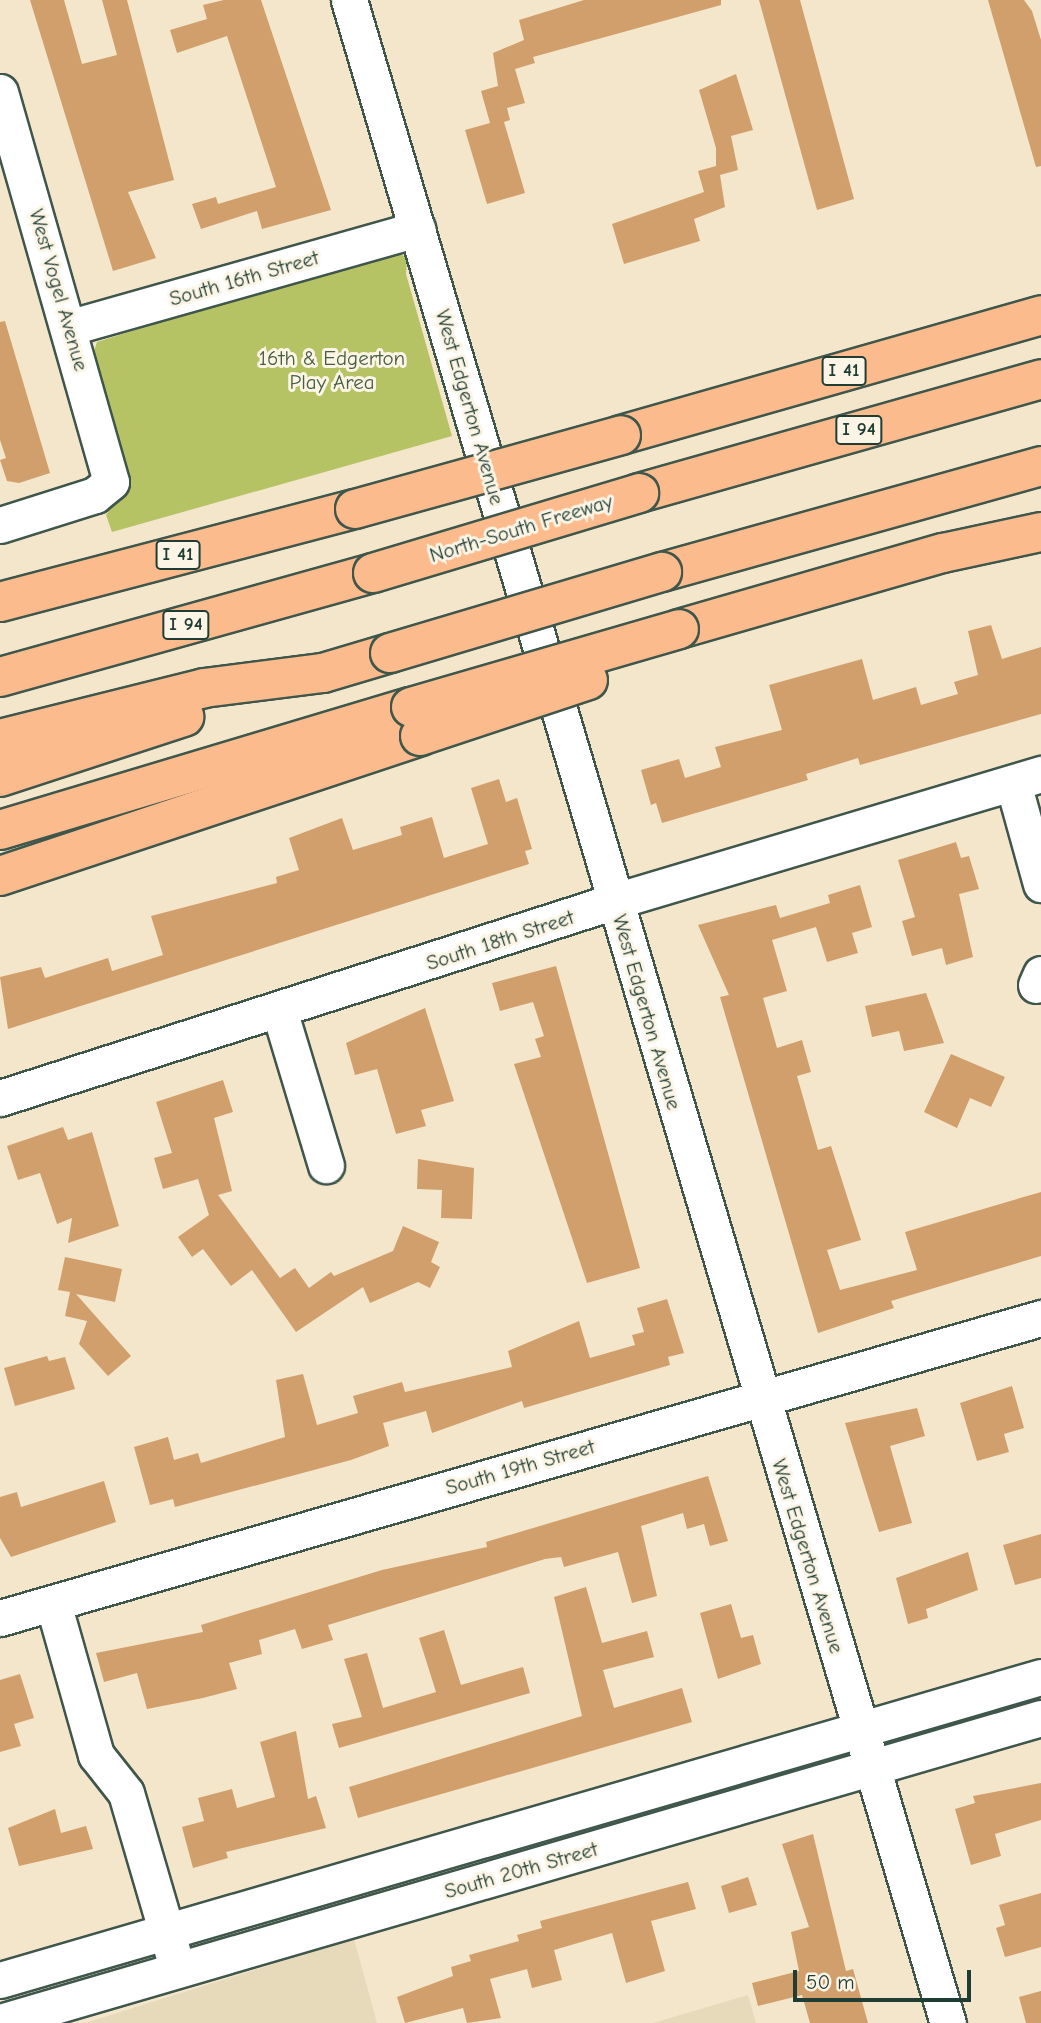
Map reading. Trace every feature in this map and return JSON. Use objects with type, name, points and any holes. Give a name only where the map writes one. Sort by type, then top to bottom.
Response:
[{"type":"highway","name":"I 41","points":[[0,602],[355,509],[1041,315]]},
{"type":"highway","name":"North-South Freeway","points":[[0,677],[373,573],[639,493],[1041,379]]},
{"type":"highway","points":[[0,777],[323,673],[662,572],[1041,466]]},
{"type":"highway","points":[[0,830],[415,722],[943,554],[993,546],[1041,533]]},
{"type":"highway","points":[[0,739],[204,688],[323,673]]},
{"type":"highway","points":[[0,876],[415,722]]},
{"type":"street","name":"West Edgerton Avenue","points":[[349,0],[948,2023]]},
{"type":"street","name":"West Vogel Avenue","points":[[0,92],[71,327],[110,469],[107,489],[0,525]]},
{"type":"street","name":"South 16th Street","points":[[71,327],[417,229]]},
{"type":"street","name":"South 18th Street","points":[[0,1098],[280,1013],[615,901],[1027,779]]},
{"type":"street","points":[[1027,779],[1041,884]]},
{"type":"street","points":[[280,1013],[326,1165]]},
{"type":"street","name":"South 19th Street","points":[[0,1618],[1041,1318]]},
{"type":"street","points":[[53,1603],[96,1755],[127,1793],[178,1970]]},
{"type":"street","name":"South 20th Street","points":[[0,1980],[1041,1677]]},
{"type":"street","name":"South 20th Street","points":[[0,2022],[1041,1718]]},
{"type":"shaded area","points":[[354,1939],[377,2023],[85,2023]]},
{"type":"shaded area","points":[[748,1995],[756,2023],[653,2023]]},
{"type":"green space","name":"16th & Edgerton Play Area","points":[[392,249],[407,258],[406,274],[452,436],[112,532],[106,515],[124,488],[125,460],[92,357],[97,342]]},
{"type":"building","points":[[30,0],[64,0],[82,64],[117,55],[102,0],[127,0],[174,180],[128,192],[156,258],[113,271]]},
{"type":"building","points":[[224,0],[261,0],[331,210],[262,229],[257,211],[201,229],[192,204],[216,197],[218,204],[276,187],[227,36],[177,53],[170,30],[207,19],[203,5]]},
{"type":"building","points":[[584,0],[721,0],[721,5],[533,57],[535,63],[515,69],[525,103],[507,108],[510,120],[504,122],[525,193],[487,204],[465,130],[490,123],[481,91],[498,86],[493,53],[524,40],[519,20]]},
{"type":"building","points":[[759,0],[800,0],[854,199],[817,210]]},
{"type":"building","points":[[988,0],[1024,0],[1032,11],[1041,40],[1041,166],[1036,167]]},
{"type":"building","points":[[736,74],[753,130],[731,136],[738,170],[720,175],[725,207],[694,219],[700,241],[624,264],[612,224],[704,192],[698,171],[716,166],[716,148],[699,90]]},
{"type":"building","points":[[5,321],[50,473],[19,483],[7,481],[0,460],[6,458],[0,440],[0,322]]},
{"type":"building","points":[[991,625],[1002,659],[1041,647],[1041,714],[860,765],[858,758],[806,774],[808,780],[662,823],[656,803],[651,805],[641,770],[679,759],[685,778],[721,767],[715,747],[782,730],[769,685],[862,659],[873,700],[916,687],[921,705],[958,694],[954,682],[978,675],[968,631]]},
{"type":"building","points":[[499,779],[506,802],[517,798],[532,849],[525,851],[529,864],[8,1029],[0,977],[41,967],[45,978],[108,958],[112,971],[163,955],[151,916],[277,883],[276,877],[299,870],[289,838],[342,818],[353,850],[402,835],[400,827],[432,817],[444,858],[488,844],[471,788]]},
{"type":"building","points":[[956,842],[961,858],[969,856],[979,889],[959,894],[973,957],[946,965],[942,948],[912,956],[902,921],[915,917],[898,860]]},
{"type":"building","points":[[860,885],[872,927],[852,933],[858,953],[827,962],[816,927],[772,940],[787,991],[763,998],[777,1048],[802,1040],[811,1072],[797,1076],[818,1150],[831,1146],[861,1240],[827,1250],[840,1290],[917,1270],[905,1232],[1041,1192],[1041,1256],[891,1301],[894,1308],[818,1333],[720,997],[729,995],[698,925],[776,905],[780,918],[830,903],[828,895]]},
{"type":"building","points":[[556,966],[640,1268],[587,1283],[514,1064],[541,1057],[535,1039],[544,1036],[533,1002],[500,1011],[492,983]]},
{"type":"building","points":[[926,993],[944,1043],[904,1051],[899,1031],[872,1037],[865,1006]]},
{"type":"building","points":[[425,1008],[454,1101],[421,1110],[426,1126],[396,1134],[377,1069],[355,1075],[346,1043]]},
{"type":"building","points":[[951,1054],[1005,1077],[991,1107],[970,1098],[957,1128],[924,1112]]},
{"type":"building","points":[[223,1080],[233,1112],[214,1118],[232,1191],[218,1195],[280,1278],[295,1268],[309,1288],[331,1272],[334,1276],[393,1251],[403,1226],[439,1242],[431,1262],[440,1267],[430,1288],[418,1282],[370,1303],[363,1287],[296,1332],[252,1270],[231,1286],[203,1249],[192,1257],[178,1237],[209,1215],[198,1179],[163,1189],[154,1158],[172,1153],[156,1102]]},
{"type":"building","points":[[63,1127],[68,1140],[92,1132],[119,1226],[68,1243],[72,1218],[57,1224],[40,1173],[18,1180],[7,1146]]},
{"type":"building","points":[[418,1159],[474,1168],[472,1219],[441,1218],[442,1190],[417,1189]]},
{"type":"building","points":[[65,1257],[122,1269],[115,1302],[76,1294],[131,1356],[108,1376],[79,1344],[87,1321],[65,1316],[70,1292],[58,1290]]},
{"type":"building","points":[[667,1299],[684,1353],[668,1357],[670,1365],[524,1408],[522,1401],[432,1433],[426,1411],[383,1423],[389,1446],[351,1460],[175,1507],[173,1499],[150,1505],[134,1447],[168,1437],[174,1460],[198,1453],[201,1463],[285,1437],[276,1380],[303,1374],[317,1425],[358,1413],[353,1396],[402,1382],[405,1392],[512,1367],[508,1351],[579,1321],[590,1358],[635,1345],[632,1335],[644,1332],[637,1308]]},
{"type":"building","points":[[47,1356],[49,1361],[65,1357],[75,1389],[15,1406],[4,1368]]},
{"type":"building","points":[[1012,1386],[1024,1428],[1004,1434],[1009,1452],[977,1461],[960,1403]]},
{"type":"building","points":[[917,1408],[925,1436],[890,1446],[912,1523],[879,1532],[845,1423]]},
{"type":"building","points":[[708,1476],[728,1541],[710,1546],[704,1524],[687,1529],[683,1513],[641,1526],[657,1596],[632,1603],[618,1552],[564,1567],[561,1557],[545,1559],[328,1625],[333,1640],[302,1649],[295,1629],[259,1640],[262,1654],[229,1663],[237,1689],[147,1709],[137,1673],[104,1682],[96,1653],[203,1632],[201,1625],[382,1570],[487,1547],[486,1542]]},
{"type":"building","points":[[104,1481],[116,1522],[11,1557],[0,1538],[0,1497],[17,1492],[21,1507]]},
{"type":"building","points":[[1041,1534],[1041,1578],[1015,1585],[1003,1545]]},
{"type":"building","points":[[968,1552],[978,1590],[926,1609],[928,1618],[908,1624],[896,1578]]},
{"type":"building","points":[[586,1587],[602,1643],[647,1631],[654,1657],[603,1670],[614,1708],[682,1688],[692,1722],[358,1818],[349,1787],[582,1716],[554,1597]]},
{"type":"building","points":[[731,1604],[741,1638],[753,1635],[761,1664],[718,1679],[700,1613]]},
{"type":"building","points":[[444,1630],[461,1685],[523,1667],[530,1693],[339,1748],[332,1724],[362,1717],[344,1659],[367,1653],[383,1708],[436,1692],[419,1638]]},
{"type":"building","points":[[20,1674],[34,1718],[14,1724],[21,1746],[0,1752],[0,1680]]},
{"type":"building","points":[[296,1731],[308,1799],[316,1796],[326,1828],[226,1852],[228,1858],[193,1868],[182,1827],[204,1821],[198,1798],[232,1789],[237,1808],[275,1797],[260,1742]]},
{"type":"building","points":[[1041,1783],[1041,1820],[995,1834],[1001,1856],[971,1865],[955,1809],[975,1803],[973,1796]]},
{"type":"building","points":[[55,1809],[61,1833],[86,1826],[93,1849],[19,1866],[8,1828]]},
{"type":"building","points":[[813,1834],[846,1971],[853,1969],[868,2023],[810,2023],[802,1995],[758,2006],[752,1983],[799,1971],[791,1932],[809,1927],[782,1844]]},
{"type":"building","points":[[748,1877],[757,1905],[729,1913],[721,1886]]},
{"type":"building","points":[[688,1882],[696,1909],[651,1921],[665,1971],[626,1983],[612,1933],[554,1950],[562,1980],[532,1988],[527,1969],[490,1979],[501,2018],[467,2023],[463,2008],[405,2023],[397,1997],[453,1976],[451,1967],[471,1961],[469,1955],[519,1941],[517,1935],[542,1928],[540,1921]]},
{"type":"building","points":[[1041,1893],[1041,1947],[1005,1957],[996,1928],[1005,1925],[999,1905]]},
{"type":"building","points":[[1041,1991],[1041,2023],[1026,2023],[1019,1997]]}]
